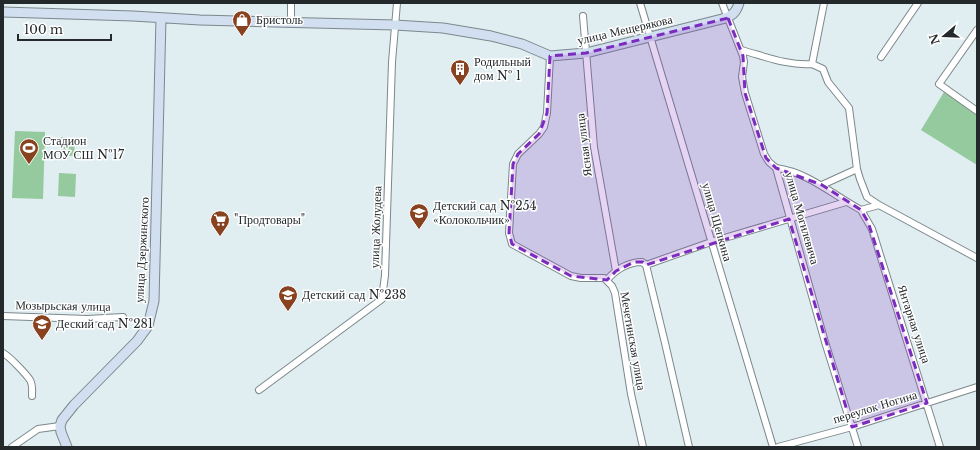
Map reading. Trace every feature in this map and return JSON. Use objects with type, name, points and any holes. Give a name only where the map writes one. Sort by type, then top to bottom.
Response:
[{"type":"street","points":[[291,3],[291,22]]},
{"type":"street","name":"улица Жолудева","points":[[259,390],[382,299],[385,276],[392,62],[397,3]]},
{"type":"street","name":"улица Щепкина","points":[[640,3],[773,447]]},
{"type":"street","name":"улица Могилевича","points":[[722,3],[741,50],[744,62],[742,77],[745,93],[764,154],[769,162],[776,168],[789,219],[825,342],[858,447]]},
{"type":"street","points":[[728,18],[737,10],[739,3]]},
{"type":"street","points":[[812,64],[824,3]]},
{"type":"street","points":[[881,57],[918,3]]},
{"type":"street","name":"улица Мещерякова","points":[[3,12],[395,25],[443,28],[491,36],[522,44],[550,56],[586,53],[728,18]]},
{"type":"street","name":"Ясная улица","points":[[583,16],[594,147],[616,271]]},
{"type":"street","name":"улица Дзержинского","points":[[60,426],[62,420],[74,405],[137,341],[148,326],[154,301],[161,18]]},
{"type":"street","points":[[977,30],[939,84],[977,111]]},
{"type":"street","points":[[741,50],[790,64],[812,64],[823,69],[828,82],[849,108],[857,169],[867,197],[977,258]]},
{"type":"street","name":"Мечетинская улица","points":[[550,56],[547,113],[544,127],[539,134],[518,154],[513,164],[510,233],[512,244],[561,272],[581,278],[601,277],[607,280],[612,286],[615,293],[631,394],[643,447]]},
{"type":"street","points":[[776,168],[784,169],[822,186],[861,210],[879,205]]},
{"type":"street","points":[[822,186],[857,169]]},
{"type":"street","points":[[646,265],[711,242],[846,202]]},
{"type":"street","name":"Янтарная улица","points":[[861,210],[872,229],[940,447]]},
{"type":"street","points":[[607,280],[616,271],[634,262],[642,262],[646,265],[667,350],[688,447]]},
{"type":"street","name":"Мозырьская улица","points":[[3,316],[87,319],[123,317]]},
{"type":"street","points":[[3,353],[9,357],[30,380],[32,386],[32,396]]},
{"type":"street","name":"переулок Ногина","points":[[778,447],[852,427],[977,387]]},
{"type":"street","points":[[12,447],[38,429],[60,426],[64,445]]},
{"type":"highlighted area","points":[[728,18],[743,56],[745,93],[766,158],[776,168],[822,185],[861,210],[868,222],[927,403],[852,427],[789,219],[646,265],[643,262],[634,262],[616,271],[607,280],[571,276],[512,244],[509,233],[513,164],[518,154],[539,134],[547,113],[550,56],[586,53]]},
{"type":"green space","points":[[944,92],[977,112],[977,165],[921,130]]},
{"type":"green space","name":"Стадион МОУ СШ №17","points":[[15,131],[45,132],[43,199],[12,198]]},
{"type":"green space","points":[[61,137],[75,139],[74,156],[61,155]]},
{"type":"green space","points":[[59,173],[76,174],[75,197],[58,196]]},
{"type":"place","name":"Бристоль","points":[[242,37]]},
{"type":"place","name":"Родильный дом № 1","points":[[460,86]]},
{"type":"place","name":"Стадион МОУ СШ №17","points":[[29,165]]},
{"type":"place","name":"Детский сад №254 «Колокольчик»","points":[[419,230]]},
{"type":"place","name":"\"Продтовары\"","points":[[220,237]]},
{"type":"place","name":"Детский сад №238","points":[[288,312]]},
{"type":"place","name":"Деский сад №281","points":[[42,341]]}]
